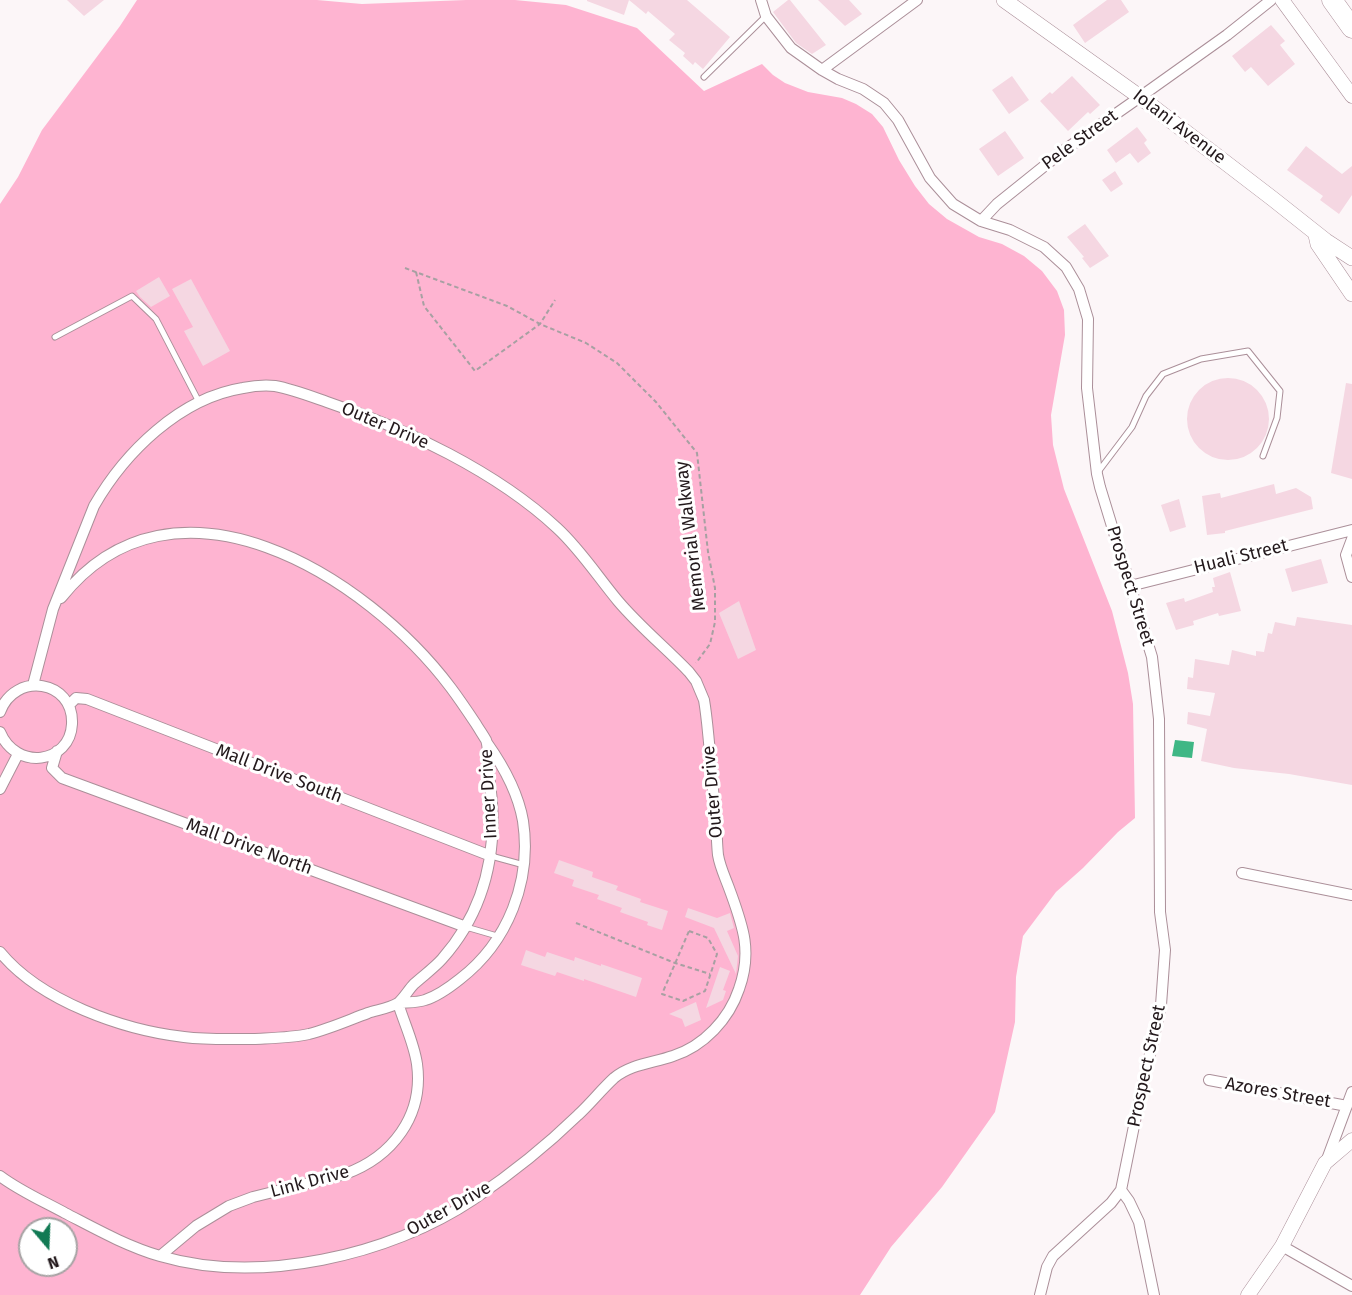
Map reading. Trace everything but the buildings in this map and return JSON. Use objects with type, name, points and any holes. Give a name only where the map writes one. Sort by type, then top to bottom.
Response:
[{"type":"highway","points":[[1332,0],[1352,27]]},
{"type":"main road","name":"Iolani Avenue","points":[[1004,0],[1140,98],[1326,241],[1352,258]]},
{"type":"main road","points":[[1315,232],[1318,244],[1352,294]]},
{"type":"street","name":"Prospect Street","points":[[761,0],[766,16],[791,48],[822,70],[863,89],[884,103],[898,120],[930,178],[953,204],[981,221],[1010,230],[1044,247],[1066,267],[1079,289],[1088,320],[1087,388],[1097,474],[1152,657],[1159,719],[1160,912],[1165,950],[1165,973],[1161,1005],[1132,1133],[1122,1190]]},
{"type":"street","points":[[822,70],[916,0]]},
{"type":"street","name":"Pele Street","points":[[981,221],[997,204],[1063,151],[1227,35],[1271,0]]},
{"type":"street","points":[[1282,0],[1352,96]]},
{"type":"street","name":"Outer Drive","points":[[0,1176],[22,1190],[117,1239],[159,1256],[224,1268],[265,1268],[324,1259],[363,1249],[405,1234],[472,1200],[553,1138],[619,1075],[634,1067],[687,1051],[709,1035],[718,1026],[739,991],[746,949],[741,920],[719,860],[706,710],[700,690],[689,672],[636,622],[557,528],[510,492],[442,451],[355,411],[274,386],[243,388],[199,402],[161,428],[112,476],[94,506],[53,609],[33,685]]},
{"type":"street","name":"Huali Street","points":[[1130,586],[1352,530]]},
{"type":"street","name":"Inner Drive","points":[[0,952],[38,987],[66,1002],[123,1024],[187,1038],[256,1039],[310,1034],[398,1003],[443,958],[466,927],[482,891],[491,856],[494,820],[487,763],[487,742],[460,699],[414,644],[364,602],[316,571],[283,554],[220,534],[191,532],[160,535],[113,552],[85,572],[53,609]]},
{"type":"street","points":[[1352,539],[1346,555],[1352,577]]},
{"type":"street","points":[[0,732],[10,749],[28,758],[38,758],[57,752],[70,736],[72,726],[69,705],[63,696],[44,686],[33,685],[16,691],[1,706]]},
{"type":"street","name":"Mall Drive South","points":[[69,705],[76,698],[87,699],[491,856]]},
{"type":"street","points":[[398,1003],[423,1001],[439,994],[468,974],[499,937],[516,902],[524,865],[524,836],[519,804],[506,773],[487,742]]},
{"type":"street","name":"Mall Drive North","points":[[57,752],[52,768],[62,778],[466,927]]},
{"type":"street","points":[[0,789],[18,754]]},
{"type":"street","points":[[1242,873],[1352,895]]},
{"type":"street","name":"Link Drive","points":[[159,1256],[196,1226],[229,1206],[253,1197],[345,1174],[371,1162],[393,1144],[408,1120],[415,1100],[418,1080],[414,1052],[398,1003]]},
{"type":"street","name":"Azores Street","points":[[1209,1080],[1347,1106]]},
{"type":"street","points":[[1248,1295],[1282,1246],[1325,1163],[1352,1092]]},
{"type":"street","points":[[1325,1163],[1352,1140]]},
{"type":"street","points":[[1040,1295],[1047,1267],[1053,1256],[1122,1190],[1139,1222],[1154,1295]]},
{"type":"street","points":[[1282,1246],[1352,1286]]},
{"type":"lane","points":[[704,77],[766,16]]},
{"type":"lane","points":[[56,337],[132,296],[156,319],[199,402]]},
{"type":"lane","points":[[1097,474],[1132,427],[1146,396],[1163,374],[1201,359],[1248,351],[1280,391],[1277,418],[1263,456]]},
{"type":"lane","points":[[491,856],[524,865]]},
{"type":"lane","points":[[466,927],[499,937]]},
{"type":"path","name":"Memorial Walkway","points":[[405,268],[507,306],[540,324],[586,343],[617,363],[656,402],[697,453],[706,541],[715,588],[715,622],[710,644],[689,672]]},
{"type":"path","points":[[416,272],[424,306],[476,371],[540,324],[555,300]]},
{"type":"path","points":[[576,923],[675,963],[710,974]]},
{"type":"path","points":[[689,931],[708,938],[717,954],[705,991],[683,1001],[662,994],[675,963],[689,931]]},
{"type":"shaded area","points":[[137,0],[317,0],[362,4],[515,0],[566,5],[637,28],[704,91],[762,64],[785,83],[808,92],[842,98],[856,104],[872,114],[883,127],[899,160],[929,204],[947,219],[979,237],[1002,244],[1024,256],[1042,271],[1057,291],[1064,310],[1065,335],[1051,415],[1053,445],[1064,489],[1112,611],[1128,673],[1133,704],[1135,818],[1056,892],[1023,936],[1016,977],[1015,1022],[995,1112],[942,1187],[891,1247],[860,1295],[0,1295],[0,204],[18,177],[42,130]]},
{"type":"shaded area","points":[[1175,740],[1194,742],[1192,758],[1172,756]]}]
